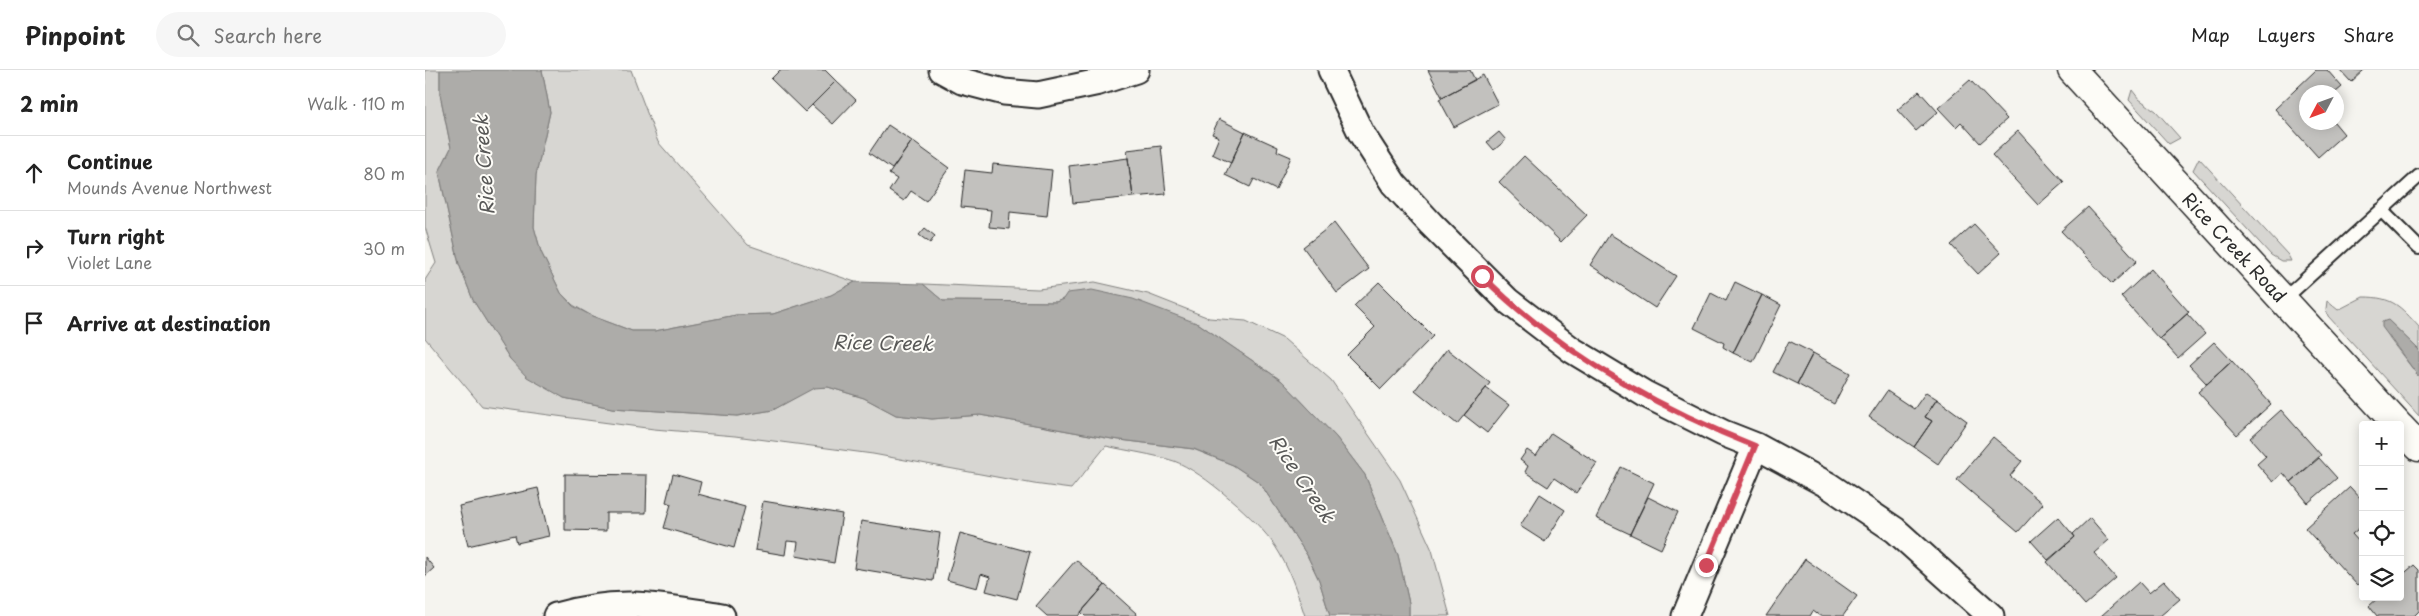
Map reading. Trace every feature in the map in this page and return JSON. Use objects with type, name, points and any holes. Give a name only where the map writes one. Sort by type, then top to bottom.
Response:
[{"type":"street","points":[[942,70],[962,81],[996,90],[1038,95],[1099,82],[1136,70]]},
{"type":"street","points":[[1331,70],[1361,132],[1394,184],[1508,301],[1572,350],[1645,394],[1723,433],[1755,446],[1828,485],[1895,530],[1991,616]]},
{"type":"street","name":"Rice Creek Road","points":[[2072,70],[2394,421]]},
{"type":"street","name":"Rice Creek Road","points":[[2404,431],[2419,447]]},
{"type":"street","points":[[1685,616],[1755,446]]},
{"type":"street","points":[[556,616],[584,608],[625,603],[722,616]]},
{"type":"lane","points":[[2283,300],[2419,176]]},
{"type":"lane","points":[[2381,210],[2419,248]]},
{"type":"shaded area","points":[[425,70],[440,70],[440,94],[451,148],[439,172],[459,264],[473,300],[510,359],[564,398],[612,408],[737,416],[773,410],[814,387],[828,387],[864,398],[896,415],[932,419],[980,415],[1112,439],[1193,449],[1233,465],[1260,483],[1307,555],[1319,580],[1330,616],[1305,616],[1292,580],[1275,546],[1256,524],[1229,498],[1186,466],[1157,456],[1106,446],[1071,489],[1034,484],[873,454],[735,436],[654,429],[482,406],[425,338],[425,280],[436,263],[425,227]]},
{"type":"shaded area","points":[[542,70],[631,70],[658,142],[748,245],[855,282],[832,295],[773,314],[736,315],[655,331],[632,331],[592,316],[573,305],[561,293],[541,252],[534,227],[536,175],[550,112]]},
{"type":"shaded area","points":[[2132,90],[2139,99],[2156,111],[2180,138],[2169,144],[2129,100]]},
{"type":"shaded area","points":[[2199,158],[2288,255],[2291,261],[2281,261],[2271,255],[2193,170]]},
{"type":"shaded area","points":[[1095,282],[1148,294],[1209,318],[1246,321],[1284,339],[1331,380],[1400,480],[1432,550],[1450,616],[1409,616],[1409,603],[1398,555],[1365,475],[1336,437],[1282,381],[1199,324],[1063,299],[1056,302],[943,301],[923,284],[1038,289]]},
{"type":"shaded area","points":[[2363,297],[2373,297],[2395,304],[2419,327],[2419,350],[2388,320],[2389,338],[2419,377],[2419,416],[2328,316],[2326,309],[2327,301],[2338,310]]},
{"type":"water","name":"Rice Creek","points":[[440,70],[542,70],[550,112],[536,175],[534,227],[541,252],[561,293],[573,306],[592,316],[632,331],[655,331],[736,315],[773,314],[831,295],[855,282],[923,284],[943,301],[1056,302],[1063,299],[1067,293],[1092,290],[1133,299],[1199,324],[1282,381],[1336,437],[1365,475],[1398,555],[1409,603],[1409,616],[1330,616],[1319,580],[1307,555],[1260,483],[1233,465],[1194,449],[1112,439],[980,415],[932,419],[896,415],[864,398],[828,387],[814,388],[773,410],[737,416],[612,408],[564,398],[527,377],[510,359],[473,300],[459,264],[439,172],[451,148],[440,94]]},
{"type":"water","points":[[2388,320],[2419,350],[2419,377],[2382,327],[2382,322]]},
{"type":"building","points":[[780,70],[825,70],[836,81],[805,112],[771,79]]},
{"type":"building","points":[[1428,70],[1470,70],[1475,80],[1442,97]]},
{"type":"building","points":[[2316,70],[2327,70],[2340,85],[2300,85]]},
{"type":"building","points":[[2340,70],[2364,70],[2351,82]]},
{"type":"building","points":[[1483,75],[1498,104],[1454,127],[1439,99]]},
{"type":"building","points":[[1970,80],[2007,119],[1980,143],[1961,122],[1956,127],[1938,108]]},
{"type":"building","points":[[836,81],[856,100],[833,124],[812,105]]},
{"type":"building","points":[[2299,86],[2299,130],[2341,130],[2344,134],[2318,157],[2275,109]]},
{"type":"building","points":[[1919,91],[1938,112],[1916,131],[1897,110]]},
{"type":"building","points":[[1219,119],[1245,132],[1231,163],[1212,154],[1219,137],[1212,134]]},
{"type":"building","points":[[888,125],[912,141],[892,169],[869,153]]},
{"type":"building","points":[[2018,131],[2064,182],[2038,205],[1992,155]]},
{"type":"building","points":[[1245,132],[1278,147],[1277,151],[1291,157],[1276,190],[1254,179],[1250,187],[1225,175]]},
{"type":"building","points":[[1499,132],[1506,140],[1494,150],[1487,142]]},
{"type":"building","points":[[912,141],[949,168],[926,201],[911,191],[904,201],[889,191],[897,179],[889,174]]},
{"type":"building","points":[[1161,146],[1166,194],[1133,197],[1127,150]]},
{"type":"building","points":[[1524,156],[1587,215],[1561,242],[1499,182]]},
{"type":"building","points":[[1128,158],[1133,197],[1073,203],[1069,166]]},
{"type":"building","points":[[993,164],[1052,170],[1047,216],[1010,212],[1009,229],[989,227],[991,210],[961,207],[965,170],[992,173]]},
{"type":"building","points":[[2088,207],[2137,261],[2112,284],[2061,231]]},
{"type":"building","points":[[1334,223],[1369,269],[1337,293],[1303,247]]},
{"type":"building","points":[[1974,224],[2001,253],[1978,274],[1951,245]]},
{"type":"building","points":[[925,228],[935,236],[930,243],[919,235]]},
{"type":"building","points":[[1610,234],[1676,276],[1655,308],[1590,265]]},
{"type":"building","points":[[2151,269],[2189,312],[2159,339],[2121,297]]},
{"type":"building","points":[[1379,282],[1433,336],[1381,389],[1347,355],[1375,327],[1354,306]]},
{"type":"building","points":[[1735,282],[1762,295],[1733,353],[1723,347],[1724,343],[1694,328],[1711,293],[1726,301]]},
{"type":"building","points":[[1762,295],[1781,305],[1753,362],[1733,353]]},
{"type":"building","points":[[2187,314],[2205,334],[2178,358],[2160,338]]},
{"type":"building","points":[[1789,341],[1813,353],[1797,384],[1773,372]]},
{"type":"building","points":[[2214,342],[2232,361],[2207,384],[2189,365]]},
{"type":"building","points":[[1447,349],[1490,383],[1457,424],[1415,390]]},
{"type":"building","points":[[1813,353],[1850,373],[1834,404],[1797,384]]},
{"type":"building","points":[[2232,361],[2271,404],[2237,435],[2198,392]]},
{"type":"building","points":[[1486,388],[1509,405],[1487,433],[1464,415]]},
{"type":"building","points":[[1887,391],[1914,409],[1926,392],[1937,399],[1925,417],[1932,421],[1914,447],[1869,417]]},
{"type":"building","points":[[1937,399],[1967,421],[1938,464],[1914,447],[1932,421],[1925,417]]},
{"type":"building","points":[[2281,410],[2321,455],[2291,482],[2283,473],[2273,482],[2257,464],[2266,456],[2250,438]]},
{"type":"building","points":[[1551,433],[1597,463],[1576,493],[1554,478],[1548,487],[1525,472],[1528,466],[1520,460],[1527,450],[1536,456]]},
{"type":"building","points":[[1993,437],[2022,461],[2010,476],[2043,504],[2018,532],[1957,480]]},
{"type":"building","points":[[2319,458],[2337,478],[2308,503],[2291,482]]},
{"type":"building","points":[[1621,467],[1654,483],[1630,534],[1596,518]]},
{"type":"building","points":[[565,474],[647,475],[646,513],[606,513],[606,531],[565,530]]},
{"type":"building","points":[[673,474],[701,482],[698,494],[745,507],[734,548],[664,528],[671,504],[666,502]]},
{"type":"building","points":[[2350,487],[2359,497],[2359,528],[2352,534],[2359,542],[2359,583],[2357,585],[2305,528]]},
{"type":"building","points":[[538,488],[549,536],[517,543],[515,535],[468,546],[459,506]]},
{"type":"building","points":[[1540,494],[1565,510],[1545,542],[1520,526]]},
{"type":"building","points":[[1648,497],[1678,512],[1661,549],[1630,534]]},
{"type":"building","points":[[763,501],[842,514],[834,563],[796,556],[798,542],[787,541],[785,555],[755,550]]},
{"type":"building","points":[[2058,517],[2075,537],[2048,560],[2031,541]]},
{"type":"building","points":[[2090,518],[2109,540],[2094,553],[2116,578],[2085,605],[2047,562],[2075,537],[2073,534]]},
{"type":"building","points":[[861,521],[940,533],[933,581],[854,568]]},
{"type":"building","points":[[960,533],[1030,552],[1017,599],[986,591],[990,577],[981,574],[977,588],[947,580]]},
{"type":"building","points":[[425,557],[434,568],[425,576]]},
{"type":"building","points":[[1805,559],[1857,596],[1843,616],[1820,616],[1813,611],[1810,616],[1766,616]]},
{"type":"building","points":[[1076,560],[1105,585],[1078,616],[1047,616],[1036,606]]},
{"type":"building","points":[[2414,565],[2419,570],[2419,611],[2414,616],[2377,616],[2369,606],[2375,601],[2404,601],[2404,574]]},
{"type":"building","points":[[2164,581],[2180,599],[2160,616],[2101,616],[2139,582],[2149,593]]},
{"type":"building","points":[[1105,585],[1137,614],[1136,616],[1085,616],[1081,612]]},
{"type":"route","points":[[1482,276],[1508,301],[1572,350],[1645,394],[1723,433],[1755,446],[1706,565]]}]
